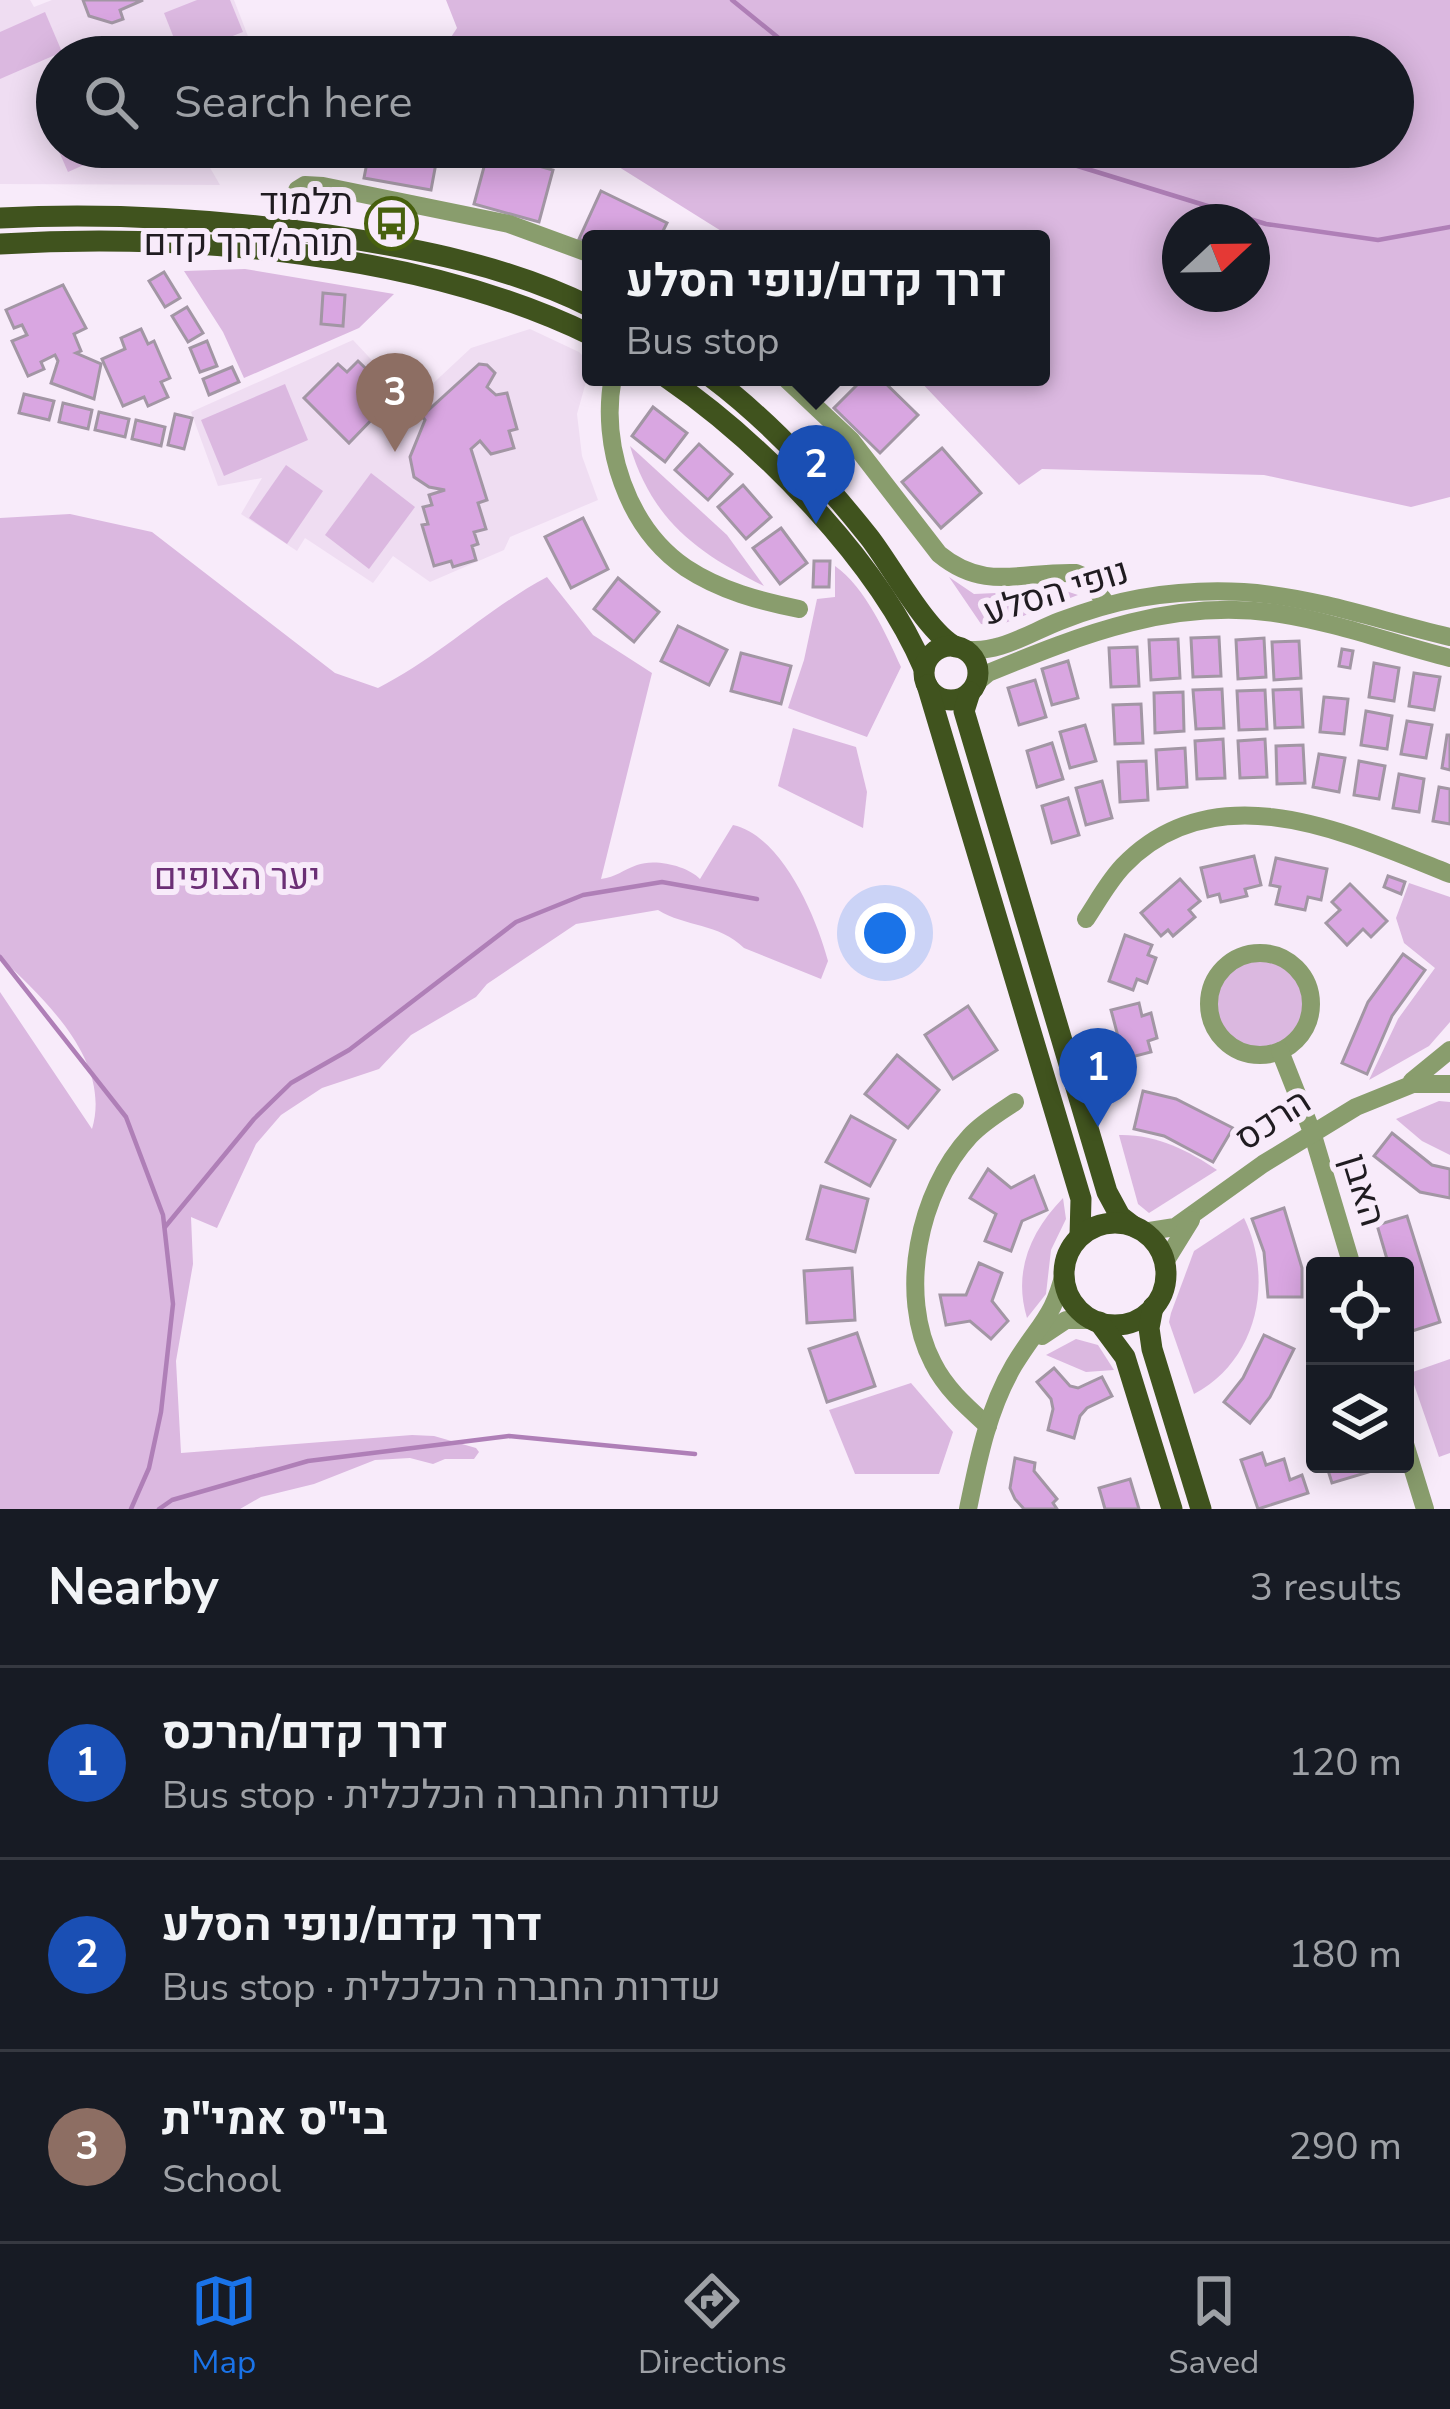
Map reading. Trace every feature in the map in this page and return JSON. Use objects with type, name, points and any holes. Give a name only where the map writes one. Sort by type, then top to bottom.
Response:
[{"type":"main road","points":[[0,218],[155,216],[288,230],[458,258],[582,304]]},
{"type":"main road","points":[[0,244],[154,241],[274,253],[452,283],[582,331]]},
{"type":"main road","points":[[679,386],[716,412],[787,480],[874,585],[936,696],[950,700],[973,688]]},
{"type":"main road","points":[[721,386],[806,463],[871,539],[937,634],[976,663],[964,712],[1107,1192],[1120,1216],[1159,1246],[1165,1262],[1163,1291],[1142,1317],[1124,1324],[1097,1321]]},
{"type":"main road","points":[[960,648],[940,648],[930,656],[926,677],[1081,1199],[1080,1236],[1066,1265],[1069,1295],[1125,1357],[1172,1509]]},
{"type":"main road","points":[[1080,1236],[1115,1222],[1138,1229]]},
{"type":"main road","points":[[1153,1307],[1150,1338],[1202,1509]]},
{"type":"street","points":[[274,253],[288,230],[297,190],[304,185],[508,224],[582,251]]},
{"type":"street","points":[[612,386],[609,416],[621,478],[666,551],[734,592],[800,609]]},
{"type":"street","points":[[794,386],[851,440],[952,565],[973,576],[1076,573],[1088,578],[1107,605]]},
{"type":"street","name":"נופי הסלע","points":[[960,648],[986,651],[1107,605],[1162,595],[1268,592],[1450,638]]},
{"type":"street","name":"נופי הסלע","points":[[973,688],[988,673],[1119,622],[1221,611],[1300,617],[1450,658]]},
{"type":"street","points":[[1086,919],[1109,883],[1142,849],[1175,829],[1219,816],[1262,815],[1310,823],[1450,874]]},
{"type":"street","points":[[1273,955],[1294,968],[1305,982],[1310,1000],[1306,1025],[1280,1051],[1258,1055],[1240,1051],[1223,1040],[1214,1025],[1209,1008],[1212,986],[1221,971],[1238,958],[1273,955]]},
{"type":"street","name":"הרכס","points":[[1396,1091],[1450,1050]]},
{"type":"street","name":"האבן","points":[[1280,1051],[1312,1132],[1349,1257]]},
{"type":"street","name":"הרכס","points":[[1138,1229],[1175,1227],[1356,1107],[1427,1082],[1450,1084]]},
{"type":"street","points":[[988,1426],[959,1400],[932,1362],[918,1315],[917,1269],[929,1206],[955,1155],[970,1136],[1015,1102]]},
{"type":"street","name":"הרכס","points":[[1165,1262],[1193,1215]]},
{"type":"street","points":[[968,1509],[988,1426],[1004,1385],[1054,1308],[1066,1265]]},
{"type":"street","points":[[1024,1351],[1066,1320],[1097,1321]]},
{"type":"street","points":[[1414,1473],[1425,1509]]},
{"type":"shaded area","points":[[0,0],[30,0],[34,7],[52,0],[234,0],[248,36],[36,36],[36,168],[210,168],[220,185],[0,184]]},
{"type":"shaded area","points":[[530,329],[582,355],[585,386],[577,414],[582,456],[598,500],[510,537],[504,550],[430,582],[393,556],[373,583],[305,538],[297,551],[241,514],[262,478],[218,486],[191,412],[353,340],[412,403],[471,348]]},
{"type":"green space","points":[[197,0],[230,0],[243,32],[173,36],[164,13]]},
{"type":"green space","points":[[446,0],[1450,0],[1450,497],[1411,507],[1264,475],[1042,469],[1019,485],[925,386],[1050,386],[1050,230],[720,230],[621,168],[1414,168],[1414,36],[452,36],[457,28]]},
{"type":"green space","points":[[45,12],[55,36],[36,36],[36,63],[0,79],[0,32]]},
{"type":"green space","points":[[245,269],[394,294],[359,328],[244,378],[223,332],[184,271]]},
{"type":"green space","points":[[285,384],[308,440],[224,476],[201,420]]},
{"type":"green space","points":[[630,446],[727,535],[764,586],[718,561],[680,531],[651,494]]},
{"type":"green space","points":[[286,465],[323,491],[287,544],[249,518]]},
{"type":"green space","points":[[371,473],[415,507],[369,569],[325,535]]},
{"type":"green space","name":"יער הצופים","points":[[70,514],[152,532],[335,673],[378,688],[547,577],[593,635],[652,673],[601,879],[653,862],[680,867],[700,879],[733,825],[751,832],[781,861],[815,922],[828,961],[821,979],[744,948],[724,934],[658,910],[576,924],[487,984],[476,997],[411,1035],[379,1069],[322,1088],[281,1115],[256,1144],[217,1228],[191,1217],[193,1264],[176,1361],[181,1453],[412,1435],[476,1448],[479,1452],[474,1459],[433,1464],[410,1458],[375,1460],[314,1484],[261,1497],[240,1509],[0,1509],[0,992],[92,1129],[96,1104],[84,1056],[70,1034],[0,957],[0,518]]},
{"type":"green space","points":[[835,566],[865,598],[901,667],[867,737],[788,708],[817,599],[835,597]]},
{"type":"green space","points":[[949,577],[974,594],[1063,590],[1078,595],[997,626],[981,624]]},
{"type":"green space","points":[[793,728],[856,747],[867,792],[863,828],[778,786]]},
{"type":"green space","points":[[1409,883],[1450,897],[1450,1022],[1429,1046],[1369,1080],[1398,1019],[1435,968],[1404,943],[1396,918]]},
{"type":"green space","points":[[1260,960],[1277,963],[1291,973],[1301,987],[1301,1021],[1291,1035],[1277,1045],[1260,1048],[1243,1045],[1229,1035],[1219,1021],[1216,1004],[1219,987],[1229,973],[1243,963]]},
{"type":"green space","points":[[1439,1101],[1450,1102],[1450,1155],[1422,1141],[1396,1119]]},
{"type":"green space","points":[[1119,1135],[1171,1145],[1217,1170],[1149,1213],[1138,1204]]},
{"type":"green space","points":[[1063,1198],[1066,1219],[1051,1250],[1046,1294],[1027,1318],[1022,1285],[1027,1254],[1041,1225]]},
{"type":"green space","points":[[1244,1218],[1258,1267],[1254,1316],[1233,1361],[1194,1394],[1169,1322],[1171,1313],[1194,1251]]},
{"type":"green space","points":[[1076,1339],[1098,1345],[1114,1370],[1086,1372],[1046,1355]]},
{"type":"green space","points":[[1450,1359],[1450,1453],[1439,1457],[1414,1385],[1414,1372]]},
{"type":"green space","points":[[911,1383],[953,1432],[939,1474],[855,1474],[829,1410]]},
{"type":"building","points":[[83,0],[143,0],[120,10],[123,19],[112,23],[89,16]]},
{"type":"building","points":[[366,168],[435,168],[431,190],[364,178]]},
{"type":"building","points":[[484,168],[553,170],[539,222],[474,204]]},
{"type":"building","points":[[601,191],[667,223],[664,230],[583,230]]},
{"type":"building","points":[[164,272],[180,298],[165,307],[149,281]]},
{"type":"building","points":[[63,285],[86,328],[74,334],[81,351],[76,353],[101,364],[94,399],[51,383],[58,361],[55,355],[41,362],[44,369],[28,376],[12,341],[27,335],[22,325],[14,328],[6,310]]},
{"type":"building","points":[[323,293],[345,295],[343,326],[321,324]]},
{"type":"building","points":[[187,307],[203,333],[188,342],[172,316]]},
{"type":"building","points":[[141,329],[148,344],[154,341],[170,378],[161,382],[168,397],[148,406],[144,397],[123,406],[102,359],[125,349],[121,338]]},
{"type":"building","points":[[207,341],[217,366],[200,372],[190,348]]},
{"type":"building","points":[[358,361],[387,389],[373,403],[380,411],[349,443],[304,398],[338,364],[347,372]]},
{"type":"building","points":[[479,364],[495,373],[487,387],[496,395],[507,393],[517,429],[509,431],[514,448],[491,454],[480,441],[471,449],[487,500],[478,503],[486,529],[474,532],[476,560],[453,567],[451,561],[434,566],[422,525],[428,524],[423,507],[432,505],[429,495],[445,490],[414,477],[410,457],[425,420],[422,416]]},
{"type":"building","points":[[232,367],[239,382],[209,395],[203,379]]},
{"type":"building","points":[[856,386],[888,386],[918,415],[880,453],[834,408]]},
{"type":"building","points":[[24,394],[54,401],[49,420],[19,413]]},
{"type":"building","points":[[63,403],[92,410],[88,429],[59,422]]},
{"type":"building","points":[[653,407],[687,433],[665,462],[632,436]]},
{"type":"building","points":[[99,412],[129,419],[125,437],[95,430]]},
{"type":"building","points":[[175,414],[192,418],[184,449],[168,445]]},
{"type":"building","points":[[136,420],[165,427],[161,446],[132,439]]},
{"type":"building","points":[[699,444],[732,474],[708,500],[675,470]]},
{"type":"building","points":[[942,448],[981,493],[941,528],[902,482]]},
{"type":"building","points":[[743,485],[771,517],[746,539],[718,507]]},
{"type":"building","points":[[583,518],[608,569],[571,588],[545,537]]},
{"type":"building","points":[[781,528],[807,563],[780,584],[753,548]]},
{"type":"building","points":[[814,561],[830,561],[829,587],[813,587]]},
{"type":"building","points":[[618,578],[659,612],[634,642],[594,609]]},
{"type":"building","points":[[678,626],[727,650],[709,685],[661,661]]},
{"type":"building","points":[[1219,637],[1221,676],[1193,677],[1191,638]]},
{"type":"building","points":[[1264,638],[1266,677],[1238,679],[1236,640]]},
{"type":"building","points":[[1178,639],[1180,678],[1151,680],[1149,640]]},
{"type":"building","points":[[1299,641],[1301,678],[1274,680],[1272,642]]},
{"type":"building","points":[[1137,647],[1139,686],[1111,687],[1109,648]]},
{"type":"building","points":[[1342,649],[1353,651],[1350,668],[1339,666]]},
{"type":"building","points":[[741,653],[791,666],[781,704],[731,691]]},
{"type":"building","points":[[1068,661],[1078,698],[1052,705],[1042,669]]},
{"type":"building","points":[[1374,663],[1399,668],[1394,701],[1369,697]]},
{"type":"building","points":[[1414,673],[1440,677],[1434,710],[1409,706]]},
{"type":"building","points":[[1035,680],[1046,717],[1019,725],[1008,688]]},
{"type":"building","points":[[1222,689],[1224,728],[1196,729],[1193,690]]},
{"type":"building","points":[[1301,689],[1303,727],[1275,728],[1273,690]]},
{"type":"building","points":[[1265,690],[1267,729],[1239,730],[1237,691]]},
{"type":"building","points":[[1183,692],[1184,731],[1155,733],[1154,693]]},
{"type":"building","points":[[1324,697],[1348,699],[1344,734],[1320,732]]},
{"type":"building","points":[[1141,704],[1143,743],[1115,744],[1113,705]]},
{"type":"building","points":[[1366,711],[1392,716],[1387,749],[1361,745]]},
{"type":"building","points":[[1407,721],[1432,725],[1426,758],[1401,754]]},
{"type":"building","points":[[1085,725],[1096,761],[1070,768],[1060,732]]},
{"type":"building","points":[[1450,735],[1450,770],[1442,768]]},
{"type":"building","points":[[1223,739],[1225,778],[1197,779],[1195,741]]},
{"type":"building","points":[[1265,739],[1267,777],[1240,778],[1238,741]]},
{"type":"building","points":[[1052,743],[1063,779],[1037,787],[1027,751]]},
{"type":"building","points":[[1303,745],[1305,783],[1277,784],[1276,746]]},
{"type":"building","points":[[1185,748],[1187,787],[1158,789],[1156,750]]},
{"type":"building","points":[[1319,754],[1345,758],[1339,792],[1313,787]]},
{"type":"building","points":[[1146,761],[1148,800],[1120,802],[1118,762]]},
{"type":"building","points":[[1359,761],[1385,766],[1379,799],[1354,795]]},
{"type":"building","points":[[1399,774],[1424,779],[1419,812],[1393,808]]},
{"type":"building","points":[[1102,781],[1112,818],[1086,825],[1076,788]]},
{"type":"building","points":[[1439,787],[1450,789],[1450,824],[1433,821]]},
{"type":"building","points":[[1068,798],[1079,835],[1052,843],[1042,806]]},
{"type":"building","points":[[1254,856],[1261,885],[1245,889],[1247,896],[1221,902],[1219,894],[1208,897],[1201,868]]},
{"type":"building","points":[[1276,858],[1327,869],[1321,900],[1308,897],[1305,910],[1276,904],[1280,887],[1270,885]]},
{"type":"building","points":[[1388,876],[1405,882],[1401,894],[1384,887]]},
{"type":"building","points":[[1180,879],[1200,901],[1189,910],[1195,917],[1173,936],[1168,930],[1161,936],[1141,913]]},
{"type":"building","points":[[1350,884],[1387,921],[1371,937],[1363,929],[1347,945],[1326,923],[1340,910],[1332,902]]},
{"type":"building","points":[[1125,935],[1152,945],[1148,955],[1156,958],[1147,983],[1137,979],[1133,990],[1109,981]]},
{"type":"building","points":[[1403,954],[1425,970],[1392,1016],[1367,1074],[1342,1063],[1368,1002]]},
{"type":"building","points":[[1139,1003],[1142,1016],[1151,1013],[1157,1038],[1148,1041],[1151,1052],[1124,1059],[1111,1010]]},
{"type":"building","points":[[968,1006],[997,1050],[953,1079],[925,1035]]},
{"type":"building","points":[[897,1055],[939,1090],[908,1128],[865,1094]]},
{"type":"building","points":[[1143,1091],[1176,1099],[1233,1128],[1213,1162],[1164,1136],[1134,1129]]},
{"type":"building","points":[[851,1116],[895,1140],[870,1186],[826,1162]]},
{"type":"building","points":[[1392,1133],[1432,1165],[1450,1169],[1450,1198],[1420,1192],[1374,1156]]},
{"type":"building","points":[[988,1169],[1011,1188],[1034,1176],[1047,1210],[1022,1221],[1011,1251],[985,1241],[996,1214],[970,1198]]},
{"type":"building","points":[[821,1186],[868,1199],[855,1252],[807,1239]]},
{"type":"building","points":[[1284,1208],[1302,1268],[1302,1297],[1268,1297],[1264,1252],[1252,1219]]},
{"type":"building","points":[[1407,1216],[1440,1322],[1414,1330],[1414,1257],[1386,1257],[1377,1225]]},
{"type":"building","points":[[979,1263],[1002,1273],[992,1301],[1008,1321],[991,1339],[970,1321],[946,1325],[940,1295],[966,1295]]},
{"type":"building","points":[[852,1268],[855,1320],[807,1323],[804,1271]]},
{"type":"building","points":[[857,1333],[875,1386],[827,1402],[809,1349]]},
{"type":"building","points":[[1264,1335],[1294,1349],[1270,1397],[1250,1423],[1224,1402],[1243,1378]]},
{"type":"building","points":[[1054,1368],[1078,1388],[1102,1377],[1112,1396],[1087,1408],[1074,1438],[1048,1430],[1051,1399],[1037,1382]]},
{"type":"building","points":[[1262,1453],[1266,1465],[1284,1459],[1290,1480],[1302,1475],[1308,1493],[1258,1509],[1241,1460]]},
{"type":"building","points":[[1015,1458],[1035,1463],[1034,1471],[1057,1499],[1053,1503],[1057,1509],[1024,1509],[1015,1499],[1010,1488]]},
{"type":"building","points":[[1329,1473],[1365,1473],[1332,1483]]},
{"type":"building","points":[[1130,1479],[1139,1509],[1105,1509],[1099,1488]]},
{"type":"waterway","points":[[732,0],[776,36]]},
{"type":"waterway","points":[[1084,168],[1266,224],[1378,240],[1450,227]]},
{"type":"waterway","points":[[165,1227],[254,1119],[291,1083],[349,1050],[516,922],[583,895],[662,882],[757,899]]},
{"type":"waterway","points":[[0,957],[126,1117],[163,1215],[173,1304],[161,1412],[149,1468],[131,1509]]},
{"type":"waterway","points":[[159,1509],[172,1500],[308,1461],[509,1436],[695,1454]]},
{"type":"place","name":"תלמוד תורה/דרך קדם","points":[[392,223]]},
{"type":"place","name":"בי\"ס אמי\"ת","points":[[395,452]]},
{"type":"place","name":"דרך קדם/נופי הסלע","points":[[816,524]]},
{"type":"place","name":"דרך קדם/הרכס","points":[[1098,1127]]}]
